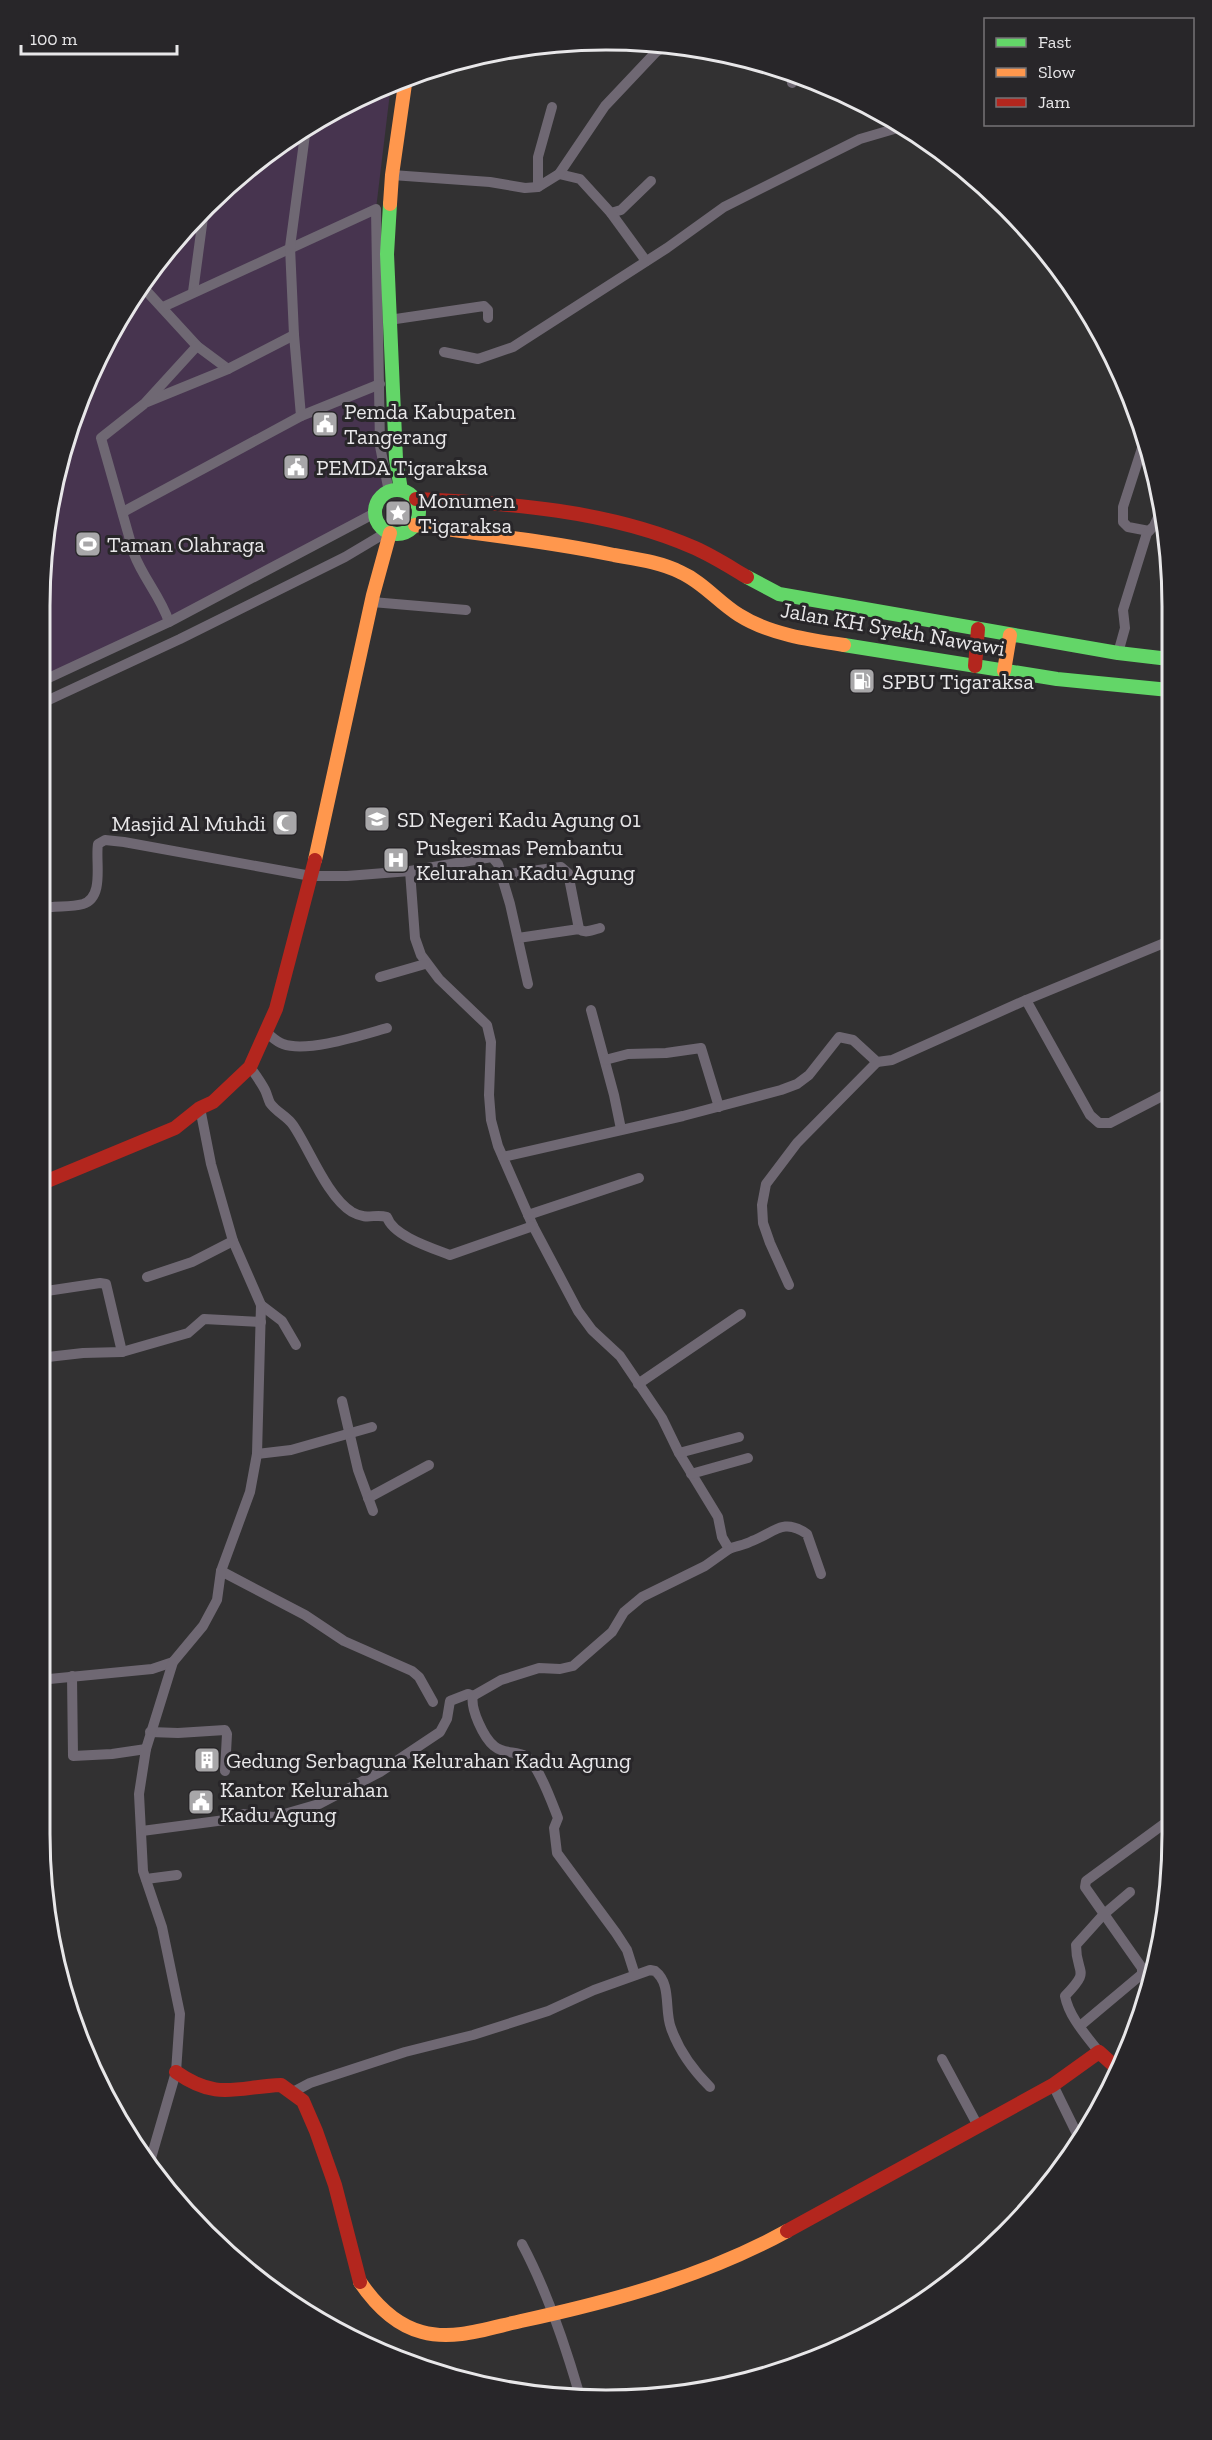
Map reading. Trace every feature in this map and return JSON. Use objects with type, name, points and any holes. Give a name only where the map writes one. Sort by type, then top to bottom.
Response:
[{"type":"main road","points":[[395,491],[396,459],[387,254],[392,175],[404,88]]},
{"type":"main road","points":[[395,491],[416,499],[418,511],[415,525],[399,534],[388,532],[378,524],[375,513],[382,497],[395,491]]},
{"type":"main road","name":"Jalan KH Syekh Nawawi","points":[[416,499],[484,502],[564,514],[646,532],[683,543],[721,561],[779,594],[1010,635],[1162,658]]},
{"type":"main road","name":"Jalan KH Syekh Nawawi","points":[[415,525],[579,547],[658,564],[681,572],[700,584],[737,614],[773,630],[816,641],[1057,679],[1162,689]]},
{"type":"main road","points":[[50,1180],[175,1128],[200,1108],[213,1102],[236,1083],[250,1067],[276,1009],[311,876],[388,532]]},
{"type":"main road","points":[[975,666],[978,629]]},
{"type":"main road","points":[[1004,671],[1010,635]]},
{"type":"main road","points":[[176,2072],[194,2085],[210,2090],[231,2092],[281,2085],[303,2101],[328,2163],[348,2231],[358,2281],[372,2300],[405,2326],[422,2332],[443,2335],[468,2334],[554,2316],[685,2278],[753,2250],[1053,2085],[1099,2052],[1112,2064]]},
{"type":"street","points":[[392,175],[490,182],[525,188],[538,187],[559,174],[605,106],[656,52]]},
{"type":"street","points":[[538,187],[538,157],[552,108]]},
{"type":"street","points":[[444,352],[478,359],[513,346],[646,261],[724,207],[860,139],[893,129]]},
{"type":"street","points":[[301,416],[290,247],[304,138]]},
{"type":"street","points":[[559,174],[580,179],[611,213],[646,261]]},
{"type":"street","points":[[611,213],[621,210],[651,181]]},
{"type":"street","points":[[162,307],[376,209],[380,446],[395,491]]},
{"type":"street","points":[[193,292],[202,223]]},
{"type":"street","points":[[147,291],[197,346],[228,369]]},
{"type":"street","points":[[389,320],[484,306],[488,310],[488,318]]},
{"type":"street","points":[[144,404],[228,369],[294,335]]},
{"type":"street","points":[[169,622],[141,572],[101,438],[144,404],[197,346]]},
{"type":"street","points":[[123,512],[301,416],[380,384]]},
{"type":"street","points":[[1141,452],[1123,507],[1122,522],[1128,527],[1149,531]]},
{"type":"street","points":[[50,677],[169,622],[375,513]]},
{"type":"street","points":[[1118,653],[1125,628],[1124,610],[1149,531],[1156,520]]},
{"type":"street","points":[[50,699],[180,639],[345,557],[388,532]]},
{"type":"street","points":[[372,602],[466,610]]},
{"type":"street","points":[[50,908],[85,904],[96,892],[98,874],[95,857],[98,844],[105,840],[311,876],[347,876],[410,871],[492,857],[498,864],[501,874],[528,984]]},
{"type":"street","points":[[501,874],[565,868],[568,873],[579,929]]},
{"type":"street","points":[[410,871],[415,938],[425,964],[487,1025],[491,1042],[489,1095],[491,1120],[503,1157],[533,1226],[578,1311],[592,1330],[620,1356],[662,1418],[679,1453],[718,1517],[722,1537],[729,1549]]},
{"type":"street","points":[[518,938],[600,928]]},
{"type":"street","points":[[789,1285],[763,1223],[762,1205],[766,1184],[797,1143],[877,1062],[899,1058],[1026,1000],[1162,944]]},
{"type":"street","points":[[380,977],[425,964]]},
{"type":"street","points":[[1026,1000],[1090,1115],[1099,1123],[1110,1123],[1162,1096]]},
{"type":"street","points":[[591,1010],[621,1129]]},
{"type":"street","points":[[267,1033],[281,1043],[304,1045],[342,1041],[387,1028]]},
{"type":"street","points":[[503,1157],[719,1107],[797,1084],[809,1075],[839,1036],[853,1040],[877,1062]]},
{"type":"street","points":[[604,1060],[628,1054],[666,1053],[701,1048],[719,1107]]},
{"type":"street","points":[[250,1067],[263,1086],[269,1101],[292,1123],[330,1187],[352,1212],[367,1218],[380,1215],[387,1217],[389,1225],[414,1241],[450,1255],[533,1226]]},
{"type":"street","points":[[152,2156],[176,2072],[180,2014],[162,1927],[146,1879],[140,1841],[142,1831],[139,1794],[150,1732],[173,1662],[203,1626],[217,1600],[221,1572],[250,1492],[257,1454],[261,1305],[233,1242],[211,1164],[200,1108]]},
{"type":"street","points":[[528,1215],[639,1178]]},
{"type":"street","points":[[147,1277],[192,1262],[233,1242]]},
{"type":"street","points":[[50,1290],[100,1282],[106,1284],[122,1352]]},
{"type":"street","points":[[261,1305],[282,1320],[296,1345]]},
{"type":"street","points":[[638,1384],[741,1314]]},
{"type":"street","points":[[50,1358],[83,1353],[122,1352],[188,1333],[204,1319],[261,1322]]},
{"type":"street","points":[[342,1401],[358,1470],[373,1511]]},
{"type":"street","points":[[257,1454],[291,1450],[372,1427]]},
{"type":"street","points":[[679,1453],[739,1437]]},
{"type":"street","points":[[691,1474],[748,1458]]},
{"type":"street","points":[[368,1498],[429,1465]]},
{"type":"street","points":[[635,1976],[627,1950],[557,1853],[554,1828],[558,1818],[543,1783],[526,1756],[494,1746],[478,1723],[471,1704],[473,1696],[501,1680],[539,1668],[560,1669],[573,1666],[612,1632],[624,1612],[642,1597],[705,1566],[729,1549],[753,1541],[779,1527],[790,1526],[807,1534],[822,1574]]},
{"type":"street","points":[[221,1572],[305,1615],[344,1641],[412,1671],[419,1677],[433,1702]]},
{"type":"street","points":[[50,1679],[152,1669],[173,1662]]},
{"type":"street","points":[[72,1676],[73,1756],[75,1758],[146,1749]]},
{"type":"street","points":[[142,1831],[225,1820],[242,1814],[274,1817],[320,1804],[380,1772],[440,1732],[447,1719],[450,1701],[468,1694],[473,1696]]},
{"type":"street","points":[[150,1732],[225,1730],[227,1734],[225,1772]]},
{"type":"street","points":[[1080,2026],[1142,1974],[1142,1968],[1085,1887],[1086,1881],[1162,1825]]},
{"type":"street","points":[[146,1879],[177,1875]]},
{"type":"street","points":[[1099,2052],[1067,2005],[1065,1996],[1080,1981],[1082,1975],[1076,1956],[1076,1945],[1103,1915],[1130,1892]]},
{"type":"street","points":[[293,2092],[310,2083],[405,2052],[473,2035],[539,2014],[594,1990],[650,1970],[660,1975],[666,1990],[667,2016],[676,2041],[693,2070],[710,2087]]},
{"type":"street","points":[[942,2059],[978,2126]]},
{"type":"street","points":[[1053,2085],[1076,2132]]},
{"type":"street","points":[[522,2244],[541,2280],[568,2353],[578,2389]]},
{"type":"shaded area","points":[[390,93],[376,209],[380,384],[389,492],[379,501],[375,513],[50,678],[51,570],[60,497],[79,427],[107,360],[124,328],[164,267],[212,212],[239,188],[297,143],[328,124]]},
{"type":"traffic: fast","points":[[390,204],[387,254],[396,459],[401,490]]},
{"type":"traffic: fast","points":[[397,490],[412,497],[419,512],[412,527],[397,534],[382,527],[375,512],[382,497],[397,490]]},
{"type":"traffic: fast","points":[[747,577],[779,594],[1118,653],[1162,658]]},
{"type":"traffic: fast","points":[[844,645],[1057,679],[1162,689]]},
{"type":"traffic: slow","points":[[390,204],[404,88]]},
{"type":"traffic: slow","points":[[415,525],[515,538],[656,563],[688,576],[731,610],[751,622],[776,632],[844,645]]},
{"type":"traffic: slow","points":[[315,860],[373,595],[390,533]]},
{"type":"traffic: slow","points":[[1004,671],[1010,635]]},
{"type":"traffic: slow","points":[[360,2282],[379,2306],[394,2319],[412,2329],[434,2334],[459,2334],[590,2305],[657,2286],[723,2262],[787,2231]]},
{"type":"traffic: jam","points":[[416,499],[522,506],[628,525],[695,548],[747,577]]},
{"type":"traffic: jam","points":[[975,666],[978,629]]},
{"type":"traffic: jam","points":[[50,1180],[175,1128],[200,1108],[213,1102],[250,1067],[276,1009],[315,860]]},
{"type":"traffic: jam","points":[[787,2231],[1053,2085],[1099,2052],[1112,2064]]},
{"type":"traffic: jam","points":[[176,2072],[203,2087],[215,2089],[281,2085],[303,2101],[335,2185],[360,2282]]},
{"type":"place","name":"Pemda Kabupaten Tangerang","points":[[325,424]]},
{"type":"place","name":"PEMDA Tigaraksa","points":[[296,467]]},
{"type":"place","name":"Monumen Tigaraksa","points":[[398,513]]},
{"type":"place","name":"Taman Olahraga","points":[[88,544]]},
{"type":"place","name":"SPBU Tigaraksa","points":[[862,681]]},
{"type":"place","name":"SD Negeri Kadu Agung 01","points":[[377,819]]},
{"type":"place","name":"Masjid Al Muhdi","points":[[285,823]]},
{"type":"place","name":"Puskesmas Pembantu Kelurahan Kadu Agung","points":[[396,860]]},
{"type":"place","name":"Gedung Serbaguna Kelurahan Kadu Agung","points":[[207,1760]]},
{"type":"place","name":"Kantor Kelurahan Kadu Agung","points":[[201,1802]]}]
